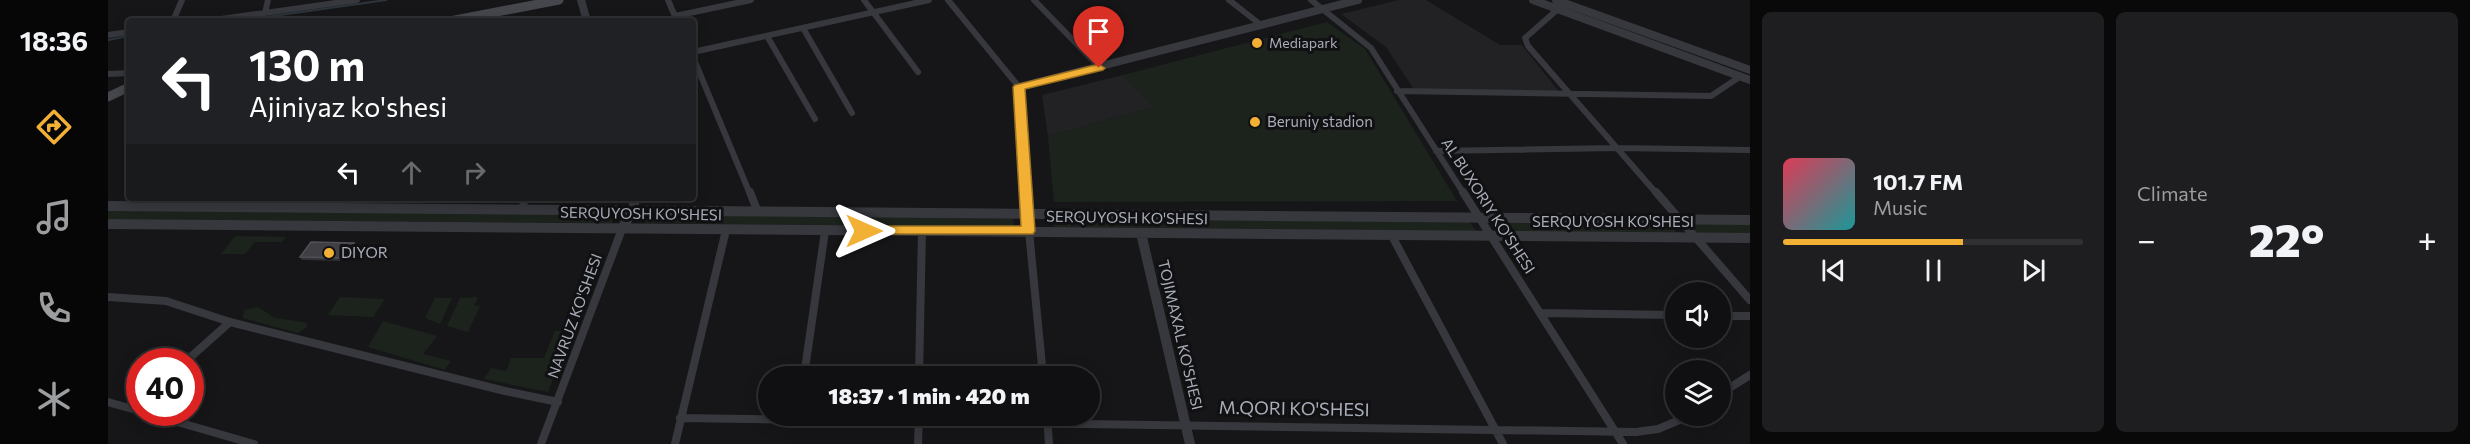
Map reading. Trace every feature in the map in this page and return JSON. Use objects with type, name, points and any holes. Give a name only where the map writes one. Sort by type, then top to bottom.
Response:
[{"type":"main road","points":[[466,18],[559,0]]},
{"type":"main road","points":[[108,97],[126,88]]},
{"type":"street","points":[[174,18],[182,0]]},
{"type":"street","points":[[265,13],[268,0]]},
{"type":"street","points":[[229,18],[357,0]]},
{"type":"street","points":[[581,0],[586,18]]},
{"type":"street","points":[[668,0],[676,18],[750,0]]},
{"type":"street","points":[[864,0],[918,72]]},
{"type":"street","points":[[696,51],[929,0]]},
{"type":"street","points":[[948,0],[1019,87],[1029,231],[1042,366]]},
{"type":"street","points":[[1034,0],[1099,68]]},
{"type":"street","points":[[1229,0],[1261,25]]},
{"type":"street","name":"AL BUXORIY KO'SHESI","points":[[1311,0],[1371,48],[1623,444]]},
{"type":"street","points":[[1019,87],[1358,0]]},
{"type":"street","points":[[1533,0],[1750,80]]},
{"type":"street","points":[[1556,0],[1750,70]]},
{"type":"street","points":[[1558,9],[1525,38],[1528,46],[1750,300]]},
{"type":"street","points":[[803,28],[852,113]]},
{"type":"street","points":[[108,35],[126,32]]},
{"type":"street","points":[[767,36],[815,118]]},
{"type":"street","points":[[696,64],[757,210]]},
{"type":"street","points":[[108,74],[126,74]]},
{"type":"street","points":[[1397,91],[1712,96],[1741,76]]},
{"type":"street","points":[[1436,151],[1617,148],[1750,150]]},
{"type":"street","points":[[238,207],[243,201]]},
{"type":"street","points":[[523,201],[524,208]]},
{"type":"street","name":"NAVRUZ KO'SHESI","points":[[541,444],[634,201]]},
{"type":"street","name":"SERQUYOSH KO'SHESI","points":[[108,206],[633,208],[1750,220]]},
{"type":"street","name":"SERQUYOSH KO'SHESI","points":[[108,224],[1750,238]]},
{"type":"street","points":[[675,444],[726,230]]},
{"type":"street","points":[[805,366],[825,231]]},
{"type":"street","points":[[919,366],[921,231]]},
{"type":"street","name":"TOJIMAXAL KO'SHESI","points":[[1141,233],[1190,444]]},
{"type":"street","points":[[1392,236],[1503,444]]},
{"type":"street","points":[[108,297],[166,301],[230,322],[558,402]]},
{"type":"street","points":[[1540,313],[1665,315]]},
{"type":"street","points":[[1731,316],[1750,316]]},
{"type":"street","points":[[201,348],[230,322]]},
{"type":"street","points":[[1731,387],[1750,375]]},
{"type":"street","points":[[108,402],[126,407]]},
{"type":"street","name":"M.QORI KO'SHESI","points":[[680,418],[758,417]]},
{"type":"street","name":"M.QORI KO'SHESI","points":[[1100,420],[1496,430],[1614,431],[1658,429],[1665,426]]},
{"type":"street","points":[[191,426],[254,444]]},
{"type":"street","points":[[918,444],[919,426]]},
{"type":"street","points":[[1048,426],[1050,444]]},
{"type":"shaded area","points":[[1399,0],[1426,0],[1500,45],[1522,45],[1560,93],[1415,91],[1386,47],[1341,14]]},
{"type":"shaded area","name":"Beruniy stadion","points":[[1327,22],[1365,49],[1457,201],[1054,202],[1048,136],[1155,107],[1123,75]]},
{"type":"shaded area","points":[[1123,75],[1155,107],[1048,136],[1042,95]]},
{"type":"shaded area","points":[[108,210],[615,213],[612,223],[108,219]]},
{"type":"shaded area","points":[[648,214],[1013,219],[1014,227],[645,223]]},
{"type":"shaded area","points":[[1053,219],[1470,222],[1476,231],[1054,227]]},
{"type":"shaded area","points":[[1491,222],[1669,224],[1677,233],[1497,232]]},
{"type":"shaded area","points":[[1688,224],[1750,224],[1750,234],[1697,233]]},
{"type":"shaded area","points":[[235,236],[286,237],[282,242],[255,242],[245,254],[221,254]]},
{"type":"shaded area","points":[[340,297],[385,299],[373,317],[328,315]]},
{"type":"shaded area","points":[[478,297],[474,306],[480,306],[468,332],[447,326],[460,298]]},
{"type":"shaded area","points":[[435,298],[452,298],[440,324],[425,318]]},
{"type":"shaded area","points":[[258,307],[275,318],[303,322],[307,324],[306,328],[298,333],[243,318],[244,310]]},
{"type":"shaded area","points":[[383,321],[437,336],[423,354],[451,361],[445,370],[368,347]]},
{"type":"shaded area","points":[[555,331],[571,331],[548,392],[484,379],[491,368],[506,371],[511,358],[544,358]]},
{"type":"building","name":"DIYOR","points":[[311,242],[354,243],[344,258],[300,257]]},
{"type":"waterway","points":[[260,18],[386,0]]},
{"type":"waterway","points":[[108,40],[126,37]]},
{"type":"place","name":"Mediapark","points":[[1257,43]]},
{"type":"place","name":"Beruniy stadion","points":[[1255,122]]},
{"type":"place","name":"DIYOR","points":[[329,253]]},
{"type":"route","points":[[864,231],[1029,231],[1019,87],[1099,68]]}]
